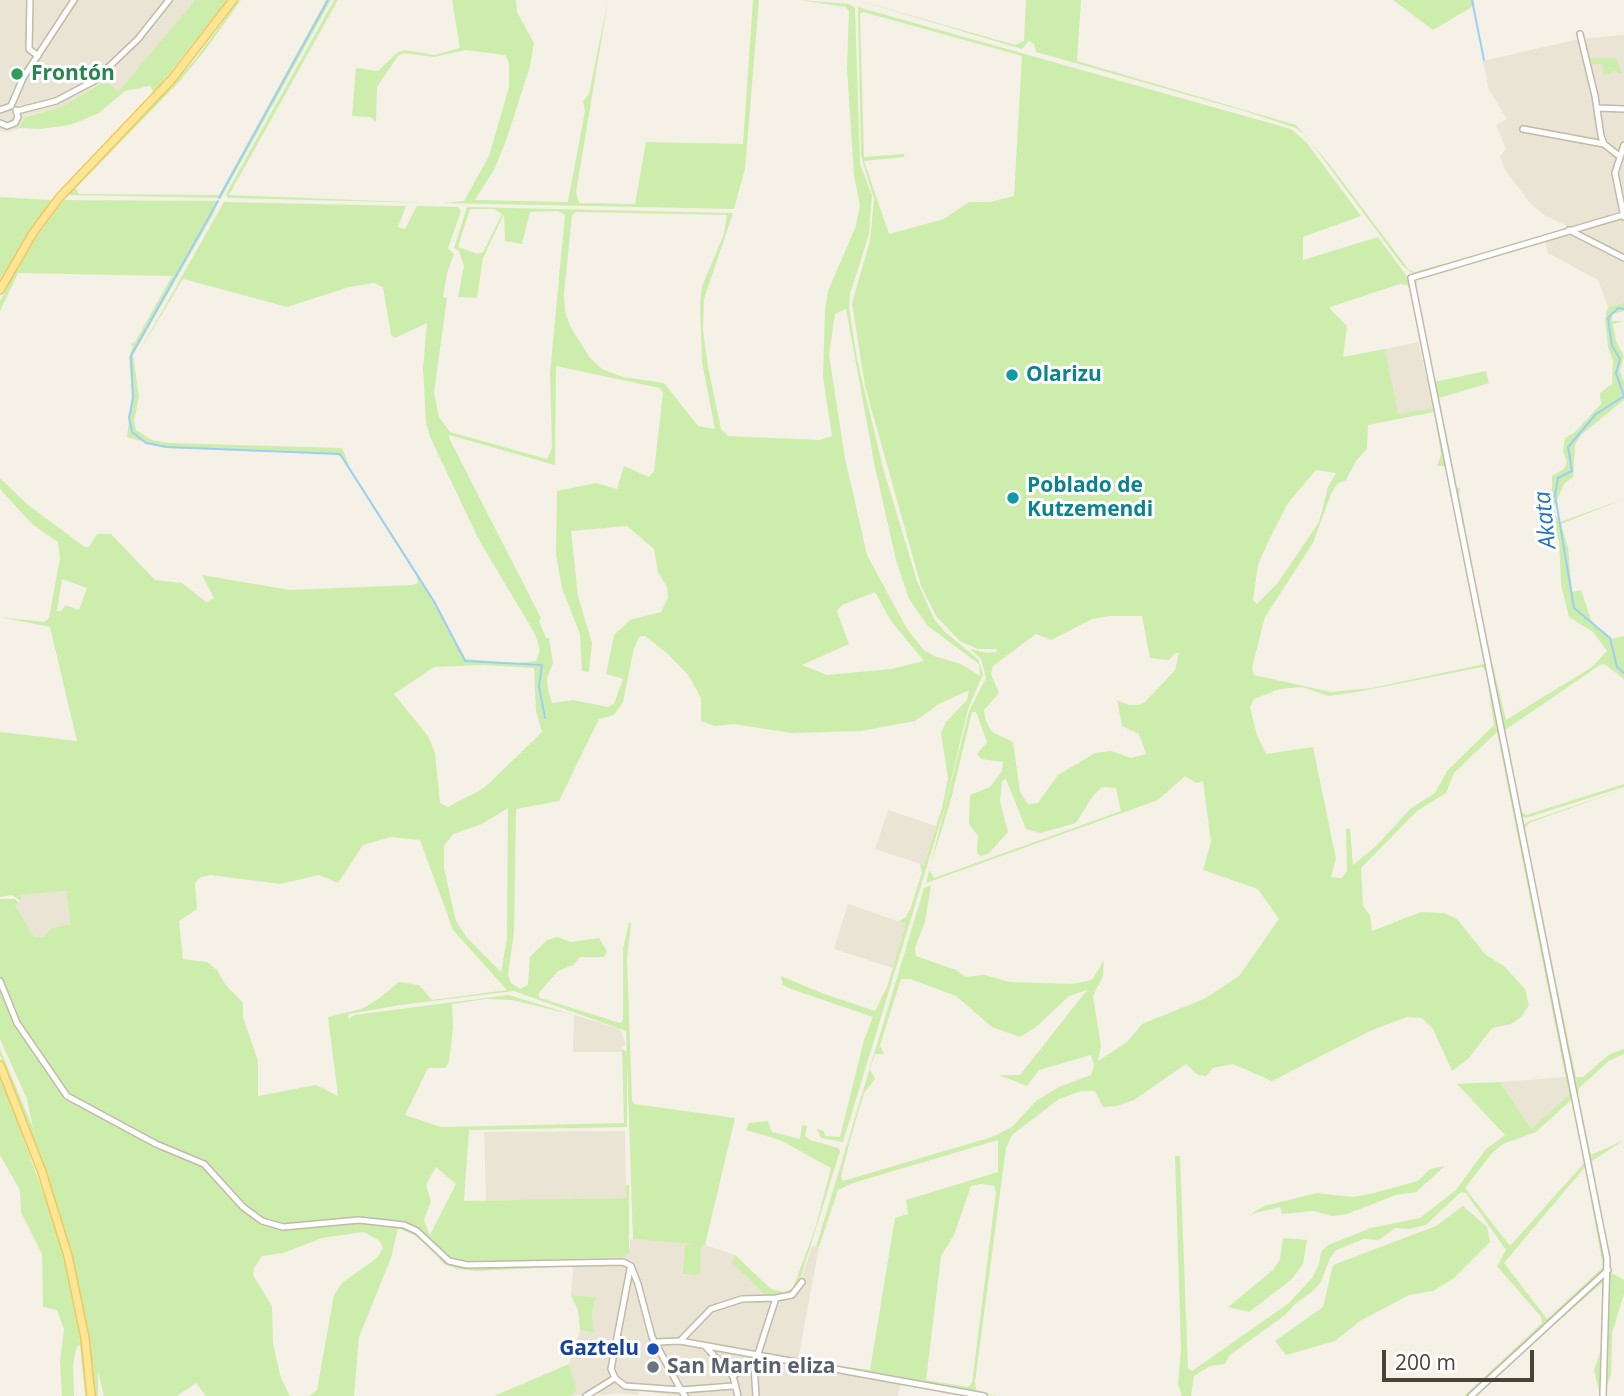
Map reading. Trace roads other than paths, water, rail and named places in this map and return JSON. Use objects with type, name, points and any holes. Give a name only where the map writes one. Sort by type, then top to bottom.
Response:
[{"type":"main road","points":[[0,290],[33,233],[59,198],[172,79],[233,0]]},
{"type":"main road","points":[[0,1065],[33,1147],[64,1243],[80,1311],[91,1396]]},
{"type":"street","points":[[30,0],[29,49],[38,56]]},
{"type":"street","points":[[0,110],[10,106],[23,78],[74,0]]},
{"type":"street","points":[[10,106],[17,111],[56,101],[85,88],[118,61],[169,0]]},
{"type":"street","points":[[1580,34],[1604,144]]},
{"type":"street","points":[[1598,108],[1624,109]]},
{"type":"street","points":[[0,123],[8,126],[15,123],[17,111]]},
{"type":"street","points":[[1523,129],[1604,144],[1618,155]]},
{"type":"street","points":[[1602,1396],[1608,1270],[1410,278],[1623,216],[1615,173],[1618,155],[1624,145]]},
{"type":"street","points":[[1569,230],[1624,258]]},
{"type":"street","points":[[0,981],[16,1023],[67,1096],[156,1144],[204,1164],[215,1172],[243,1207],[269,1225],[294,1227],[359,1220],[404,1225],[416,1231],[444,1258],[467,1265],[596,1260],[624,1262],[631,1266],[652,1337],[683,1393]]},
{"type":"street","points":[[631,1266],[611,1369],[615,1378],[625,1386],[683,1393],[733,1385]]},
{"type":"street","points":[[1471,1396],[1608,1270]]},
{"type":"street","points":[[680,1341],[711,1310],[742,1299],[793,1295],[802,1282]]},
{"type":"street","points":[[756,1396],[757,1357],[776,1298]]},
{"type":"street","points":[[656,1342],[680,1341],[984,1396]]},
{"type":"street","points":[[705,1346],[733,1376]]},
{"type":"street","points":[[738,1396],[733,1385],[733,1376],[757,1357]]},
{"type":"street","points":[[586,1396],[615,1378]]},
{"type":"waterway","points":[[219,198],[328,0]]},
{"type":"waterway","points":[[1472,0],[1484,60]]},
{"type":"waterway","points":[[218,201],[131,356],[133,398],[129,418],[132,432],[146,443],[167,447],[340,454],[435,603],[465,661],[542,665],[539,686],[545,718]]},
{"type":"waterway","name":"Akata","points":[[1624,309],[1618,308],[1608,318],[1612,346],[1620,359],[1616,373],[1624,396],[1596,414],[1568,447],[1572,471],[1558,478],[1555,495],[1574,608],[1610,638],[1617,667],[1624,673]]},
{"type":"place","name":"Frontón","points":[[17,74]]},
{"type":"place","name":"Olarizu","points":[[1012,375]]},
{"type":"place","name":"Poblado de Kutzemendi","points":[[1013,498]]},
{"type":"place","name":"Gaztelu","points":[[653,1349]]},
{"type":"place","name":"San Martin eliza","points":[[653,1367]]}]
